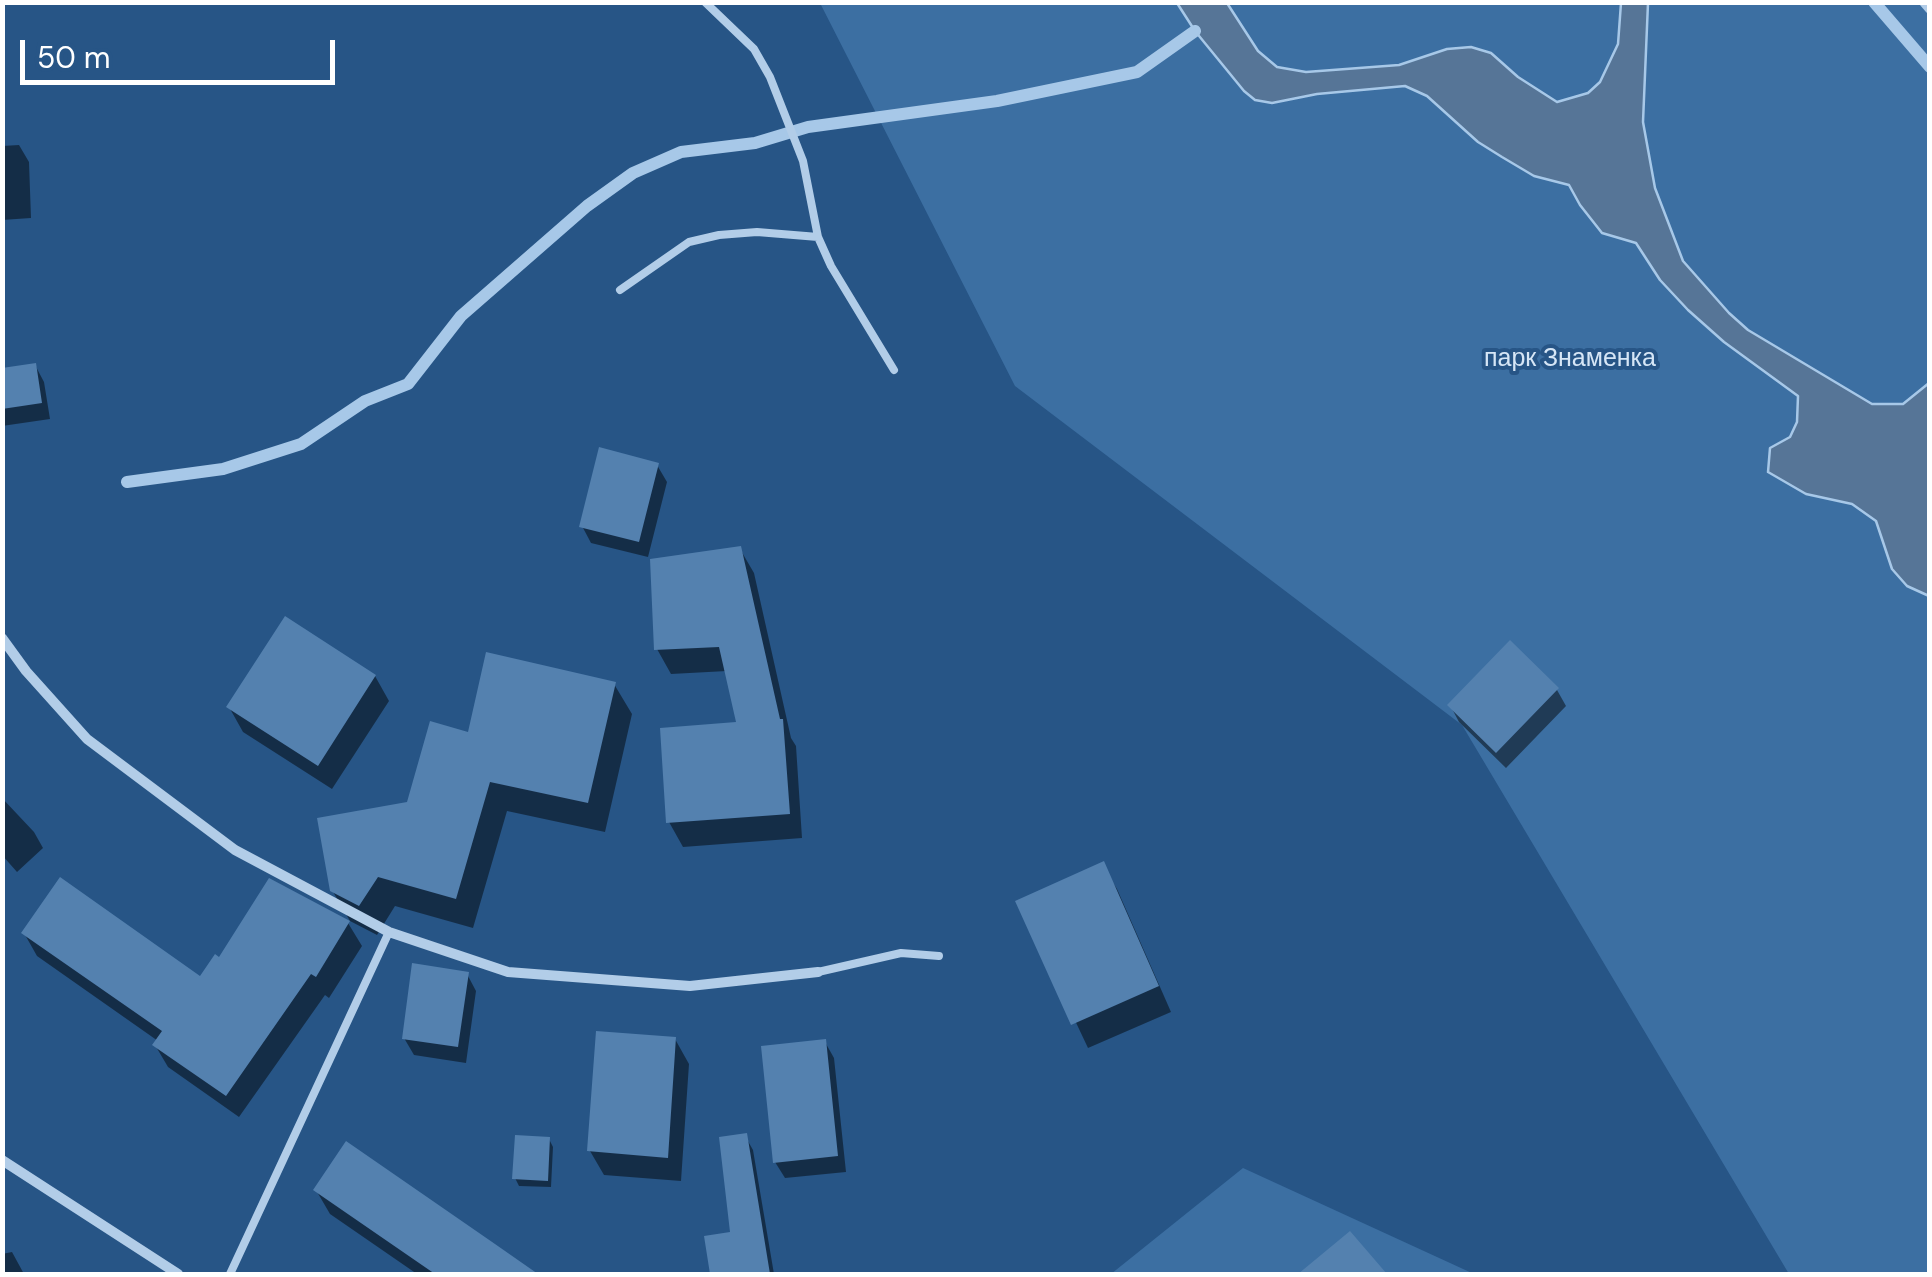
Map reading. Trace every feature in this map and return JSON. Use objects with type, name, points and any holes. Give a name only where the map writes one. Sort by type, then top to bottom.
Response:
[{"type":"street","points":[[1924,2],[1930,9]]},
{"type":"street","points":[[2,638],[26,672],[86,738],[236,850],[390,932],[508,972],[690,986],[818,972]]},
{"type":"street","points":[[2,1160],[178,1274]]},
{"type":"lane","points":[[705,2],[754,49],[788,116],[804,161],[818,237],[831,266],[894,370]]},
{"type":"lane","points":[[620,290],[689,242],[719,234],[758,232],[818,237]]},
{"type":"lane","points":[[230,1274],[390,932]]},
{"type":"lane","points":[[818,972],[902,954],[939,956]]},
{"type":"green space","name":"парк Знаменка","points":[[820,3],[1929,3],[1929,1274],[1789,1274],[1462,725],[1015,386]]},
{"type":"green space","points":[[1243,1168],[1474,1274],[1111,1274]]},
{"type":"shaded area","points":[[1177,3],[1227,3],[1258,51],[1277,67],[1306,72],[1399,65],[1447,49],[1471,47],[1491,53],[1518,77],[1557,102],[1588,93],[1600,82],[1618,44],[1621,3],[1648,3],[1643,122],[1655,188],[1683,261],[1748,330],[1872,404],[1903,404],[1929,383],[1929,596],[1907,586],[1892,569],[1876,521],[1852,504],[1806,494],[1768,472],[1770,448],[1790,437],[1797,422],[1798,396],[1724,342],[1688,310],[1660,280],[1636,243],[1602,233],[1569,185],[1534,176],[1502,157],[1478,142],[1427,96],[1405,86],[1317,94],[1272,103],[1255,100],[1195,31]]},
{"type":"building","points":[[36,363],[42,403],[2,409],[2,368]]},
{"type":"building","points":[[599,447],[659,463],[639,542],[579,527]]},
{"type":"building","points":[[741,546],[783,719],[790,814],[666,823],[660,728],[736,722],[719,647],[654,650],[650,559]]},
{"type":"building","points":[[285,616],[376,675],[318,766],[226,707]]},
{"type":"building","points":[[1510,640],[1559,688],[1496,753],[1447,705]]},
{"type":"building","points":[[486,652],[616,682],[588,803],[490,782],[456,899],[378,877],[359,906],[330,891],[317,818],[407,802],[430,721],[468,732]]},
{"type":"building","points":[[1104,861],[1159,986],[1071,1025],[1015,901]]},
{"type":"building","points":[[60,877],[200,976],[215,954],[219,957],[269,878],[350,921],[316,977],[311,974],[226,1096],[152,1045],[162,1031],[21,933]]},
{"type":"building","points":[[412,963],[469,972],[458,1047],[402,1039]]},
{"type":"building","points":[[596,1031],[676,1037],[668,1158],[587,1151]]},
{"type":"building","points":[[826,1039],[838,1156],[773,1163],[761,1046]]},
{"type":"building","points":[[747,1133],[770,1274],[710,1274],[704,1236],[730,1232],[719,1137]]},
{"type":"building","points":[[515,1135],[550,1137],[548,1181],[512,1179]]},
{"type":"building","points":[[346,1141],[538,1274],[435,1274],[313,1190]]},
{"type":"building","points":[[1350,1231],[1387,1274],[1298,1274]]},
{"type":"waterway","points":[[1874,2],[1930,67]]},
{"type":"waterway","points":[[127,482],[223,469],[301,444],[365,401],[408,384],[461,316],[587,206],[633,173],[681,152],[755,143],[808,127],[997,101],[1137,72],[1195,31]]}]
